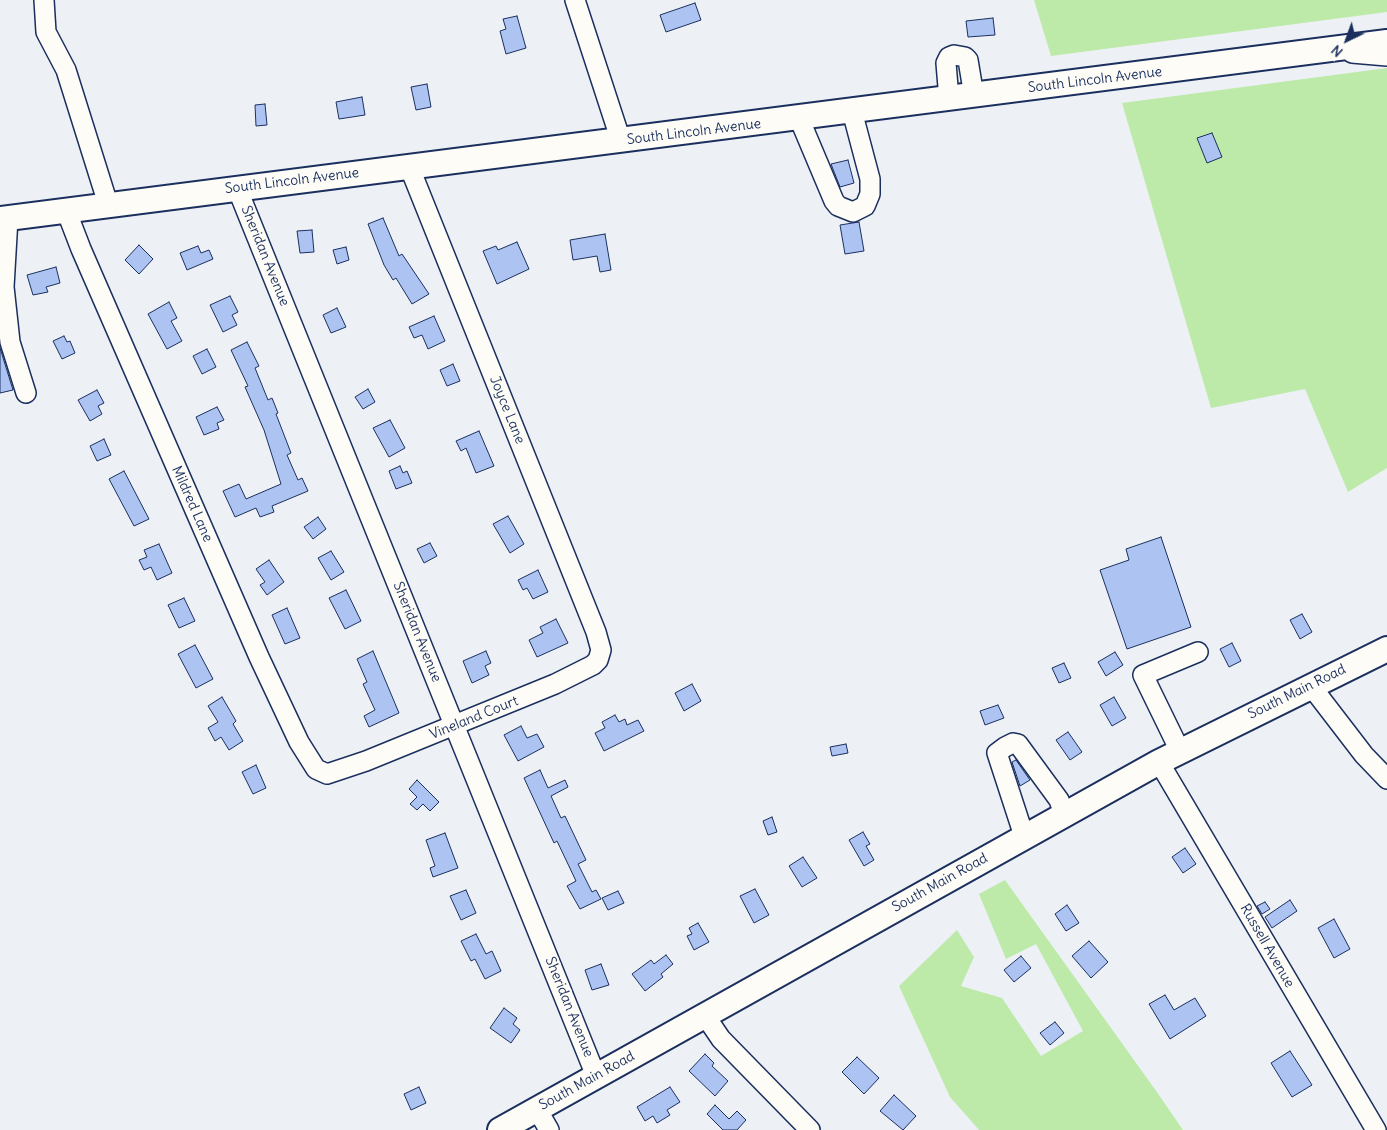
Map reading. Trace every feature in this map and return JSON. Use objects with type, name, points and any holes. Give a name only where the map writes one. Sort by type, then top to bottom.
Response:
[{"type":"main road","name":"South Lincoln Avenue","points":[[4,218],[621,141],[1387,42]]},
{"type":"main road","name":"South Main Road","points":[[500,1130],[704,1014],[1169,756],[1387,649]]},
{"type":"street","points":[[44,0],[46,32],[66,70],[108,204]]},
{"type":"street","points":[[576,0],[621,141]]},
{"type":"street","points":[[1324,50],[1387,56]]},
{"type":"street","points":[[949,99],[946,63],[949,58],[954,56],[965,57],[968,60],[974,96]]},
{"type":"street","points":[[799,118],[834,201],[838,206],[853,212],[865,206],[870,194],[870,179],[852,111]]},
{"type":"street","name":"Joyce Lane","points":[[409,166],[596,632],[600,643],[600,654]]},
{"type":"street","name":"Sheridan Avenue","points":[[237,188],[596,1076]]},
{"type":"street","name":"Mildred Lane","points":[[66,210],[80,249],[255,648],[299,742],[316,769],[327,774],[341,771]]},
{"type":"street","points":[[4,218],[5,344],[26,393]]},
{"type":"street","name":"Russell Avenue","points":[[1198,652],[1143,675],[1169,756],[1376,1130]]},
{"type":"street","name":"Vineland Court","points":[[341,771],[455,726],[577,674],[593,664],[600,654]]},
{"type":"street","points":[[1311,686],[1364,755],[1387,779]]},
{"type":"street","points":[[1024,836],[997,753],[1005,747],[1013,743],[1018,744],[1060,800],[1064,814]]},
{"type":"street","points":[[704,1014],[721,1039],[810,1130]]},
{"type":"street","points":[[537,1109],[549,1130]]},
{"type":"green space","points":[[1034,0],[1387,0],[1387,12],[1051,56]]},
{"type":"green space","points":[[1387,68],[1387,468],[1348,492],[1305,389],[1211,408],[1122,103]]},
{"type":"green space","points":[[1005,880],[1183,1130],[979,1130],[950,1097],[899,986],[957,930],[974,957],[961,986],[1002,998],[1041,1056],[1083,1031],[1036,944],[1006,959],[979,894]]},
{"type":"building","points":[[695,3],[701,20],[666,32],[660,15]]},
{"type":"building","points":[[517,16],[526,48],[506,54],[500,31],[506,29],[503,19]]},
{"type":"building","points":[[993,18],[995,35],[968,37],[966,21]]},
{"type":"building","points":[[427,84],[431,107],[416,110],[411,87]]},
{"type":"building","points":[[362,97],[365,115],[339,119],[336,102]]},
{"type":"building","points":[[265,104],[267,125],[256,126],[255,105]]},
{"type":"building","points":[[1212,133],[1222,157],[1207,163],[1197,138]]},
{"type":"building","points":[[848,160],[854,183],[840,187],[831,164]]},
{"type":"building","points":[[383,218],[399,256],[402,254],[429,294],[412,304],[396,278],[393,280],[384,265],[368,224]]},
{"type":"building","points":[[859,222],[864,251],[845,254],[840,225]]},
{"type":"building","points":[[312,230],[314,252],[300,253],[297,231]]},
{"type":"building","points":[[605,234],[611,270],[600,272],[597,256],[573,260],[570,240]]},
{"type":"building","points":[[517,242],[529,269],[497,284],[483,251],[496,246],[498,250]]},
{"type":"building","points":[[139,245],[153,259],[139,274],[125,260]]},
{"type":"building","points":[[198,246],[201,253],[209,250],[213,259],[187,270],[180,253]]},
{"type":"building","points":[[346,247],[349,260],[337,264],[333,250]]},
{"type":"building","points":[[56,267],[60,283],[46,287],[48,292],[33,295],[27,275]]},
{"type":"building","points":[[230,296],[238,312],[232,315],[237,325],[223,332],[210,305]]},
{"type":"building","points":[[169,302],[177,318],[171,321],[182,341],[167,349],[148,314]]},
{"type":"building","points":[[337,308],[346,327],[331,333],[323,315]]},
{"type":"building","points":[[434,316],[445,341],[428,349],[422,335],[414,338],[409,327]]},
{"type":"building","points":[[64,336],[67,342],[70,341],[75,353],[62,359],[53,341]]},
{"type":"building","points":[[247,342],[259,366],[255,368],[268,400],[272,398],[278,413],[276,414],[291,453],[287,455],[298,480],[302,478],[308,491],[272,506],[274,512],[260,517],[256,508],[235,517],[223,491],[239,484],[246,499],[281,484],[264,430],[245,387],[248,386],[231,350]]},
{"type":"building","points":[[0,348],[13,390],[0,393]]},
{"type":"building","points":[[207,349],[216,367],[202,374],[193,356]]},
{"type":"building","points":[[453,364],[460,381],[447,386],[440,370]]},
{"type":"building","points":[[368,389],[375,402],[363,409],[355,397]]},
{"type":"building","points":[[97,390],[104,403],[98,406],[102,414],[90,421],[78,400]]},
{"type":"building","points":[[217,407],[224,420],[217,423],[219,429],[204,435],[196,417]]},
{"type":"building","points":[[390,420],[405,448],[389,457],[373,428]]},
{"type":"building","points":[[479,431],[494,466],[476,473],[466,448],[461,451],[456,441]]},
{"type":"building","points":[[104,439],[111,455],[97,461],[90,446]]},
{"type":"building","points":[[400,466],[403,473],[407,471],[412,483],[396,489],[389,471]]},
{"type":"building","points":[[124,471],[149,519],[134,526],[109,479]]},
{"type":"building","points":[[508,516],[524,544],[510,553],[493,524]]},
{"type":"building","points":[[318,517],[326,529],[313,539],[304,527]]},
{"type":"building","points":[[1161,537],[1191,627],[1127,649],[1100,570],[1129,560],[1126,549]]},
{"type":"building","points":[[430,543],[437,556],[424,563],[417,549]]},
{"type":"building","points":[[159,544],[172,573],[157,580],[151,567],[144,570],[139,560],[147,557],[144,550]]},
{"type":"building","points":[[331,551],[344,572],[331,580],[318,558]]},
{"type":"building","points":[[269,560],[284,582],[267,595],[260,585],[265,582],[256,569]]},
{"type":"building","points":[[538,570],[548,592],[533,599],[527,588],[523,590],[518,580]]},
{"type":"building","points":[[346,590],[361,621],[345,629],[329,598]]},
{"type":"building","points":[[184,598],[195,621],[179,628],[168,605]]},
{"type":"building","points":[[287,608],[300,638],[285,644],[272,615]]},
{"type":"building","points":[[1302,614],[1312,632],[1300,639],[1290,620]]},
{"type":"building","points":[[556,619],[568,643],[537,657],[529,640],[543,633],[540,627]]},
{"type":"building","points":[[1232,643],[1241,661],[1229,667],[1220,649]]},
{"type":"building","points":[[195,645],[213,679],[196,688],[178,654]]},
{"type":"building","points":[[373,651],[399,713],[369,727],[364,716],[375,710],[363,684],[367,682],[357,659]]},
{"type":"building","points":[[486,651],[491,663],[485,666],[489,675],[472,683],[463,661]]},
{"type":"building","points":[[1115,652],[1123,665],[1106,676],[1098,662]]},
{"type":"building","points":[[1064,663],[1071,678],[1059,683],[1052,668]]},
{"type":"building","points":[[692,684],[701,701],[684,711],[675,693]]},
{"type":"building","points":[[222,697],[236,721],[233,724],[243,741],[229,750],[221,737],[215,741],[208,728],[218,722],[208,706]]},
{"type":"building","points":[[1114,697],[1126,718],[1112,726],[1100,705]]},
{"type":"building","points":[[998,705],[1004,718],[985,725],[980,711]]},
{"type":"building","points":[[615,715],[619,722],[625,719],[627,725],[638,720],[644,731],[604,751],[595,733],[605,728],[602,722]]},
{"type":"building","points":[[521,726],[527,738],[537,734],[544,747],[518,761],[504,735]]},
{"type":"building","points":[[1068,732],[1082,752],[1070,760],[1056,740]]},
{"type":"building","points":[[846,744],[848,753],[832,756],[830,747]]},
{"type":"building","points":[[1016,760],[1030,780],[1020,786],[1012,762]]},
{"type":"building","points":[[256,765],[266,788],[253,794],[242,772]]},
{"type":"building","points":[[540,770],[548,788],[565,780],[568,787],[551,796],[561,818],[565,816],[586,860],[578,864],[592,892],[596,890],[601,899],[580,909],[567,886],[576,881],[557,841],[554,843],[524,778]]},
{"type":"building","points":[[417,780],[439,802],[430,811],[423,804],[417,810],[410,804],[417,797],[409,789]]},
{"type":"building","points":[[772,817],[777,832],[768,835],[763,821]]},
{"type":"building","points":[[863,832],[870,844],[866,846],[874,860],[864,866],[849,840]]},
{"type":"building","points":[[445,833],[458,868],[433,877],[430,868],[435,866],[426,840]]},
{"type":"building","points":[[1185,848],[1196,864],[1183,873],[1172,857]]},
{"type":"building","points":[[803,857],[817,878],[802,887],[789,866]]},
{"type":"building","points":[[755,889],[769,915],[754,923],[740,896]]},
{"type":"building","points":[[466,890],[476,913],[461,920],[450,896]]},
{"type":"building","points":[[618,891],[624,903],[608,910],[602,898]]},
{"type":"building","points":[[1290,900],[1297,911],[1272,928],[1265,917]]},
{"type":"building","points":[[1265,902],[1270,909],[1262,914],[1257,906]]},
{"type":"building","points":[[1067,905],[1079,923],[1066,931],[1055,914]]},
{"type":"building","points":[[1334,919],[1350,949],[1334,958],[1318,928]]},
{"type":"building","points":[[698,923],[709,942],[694,950],[687,936],[692,934],[689,928]]},
{"type":"building","points":[[476,934],[486,954],[492,951],[501,971],[485,979],[475,959],[471,961],[461,941]]},
{"type":"building","points":[[1089,941],[1108,962],[1091,978],[1072,956]]},
{"type":"building","points":[[666,955],[673,964],[661,974],[663,977],[645,991],[632,974],[651,960],[654,964]]},
{"type":"building","points":[[1021,956],[1031,968],[1014,982],[1004,970]]},
{"type":"building","points":[[601,964],[609,985],[592,990],[585,970]]},
{"type":"building","points":[[1165,995],[1174,1010],[1195,998],[1206,1016],[1170,1039],[1149,1004]]},
{"type":"building","points":[[504,1008],[517,1018],[513,1024],[520,1030],[511,1043],[490,1028]]},
{"type":"building","points":[[1055,1022],[1064,1033],[1050,1045],[1040,1033]]},
{"type":"building","points":[[1290,1051],[1312,1085],[1292,1097],[1271,1063]]},
{"type":"building","points":[[705,1054],[714,1063],[712,1066],[728,1081],[715,1096],[689,1071]]},
{"type":"building","points":[[857,1057],[879,1078],[864,1094],[842,1072]]},
{"type":"building","points":[[419,1087],[426,1103],[411,1110],[404,1094]]},
{"type":"building","points":[[670,1087],[680,1102],[667,1110],[670,1115],[657,1123],[653,1116],[645,1121],[637,1107]]},
{"type":"building","points":[[894,1095],[916,1116],[903,1130],[880,1111]]},
{"type":"building","points":[[715,1105],[729,1119],[737,1111],[746,1120],[737,1130],[723,1130],[707,1114]]}]
